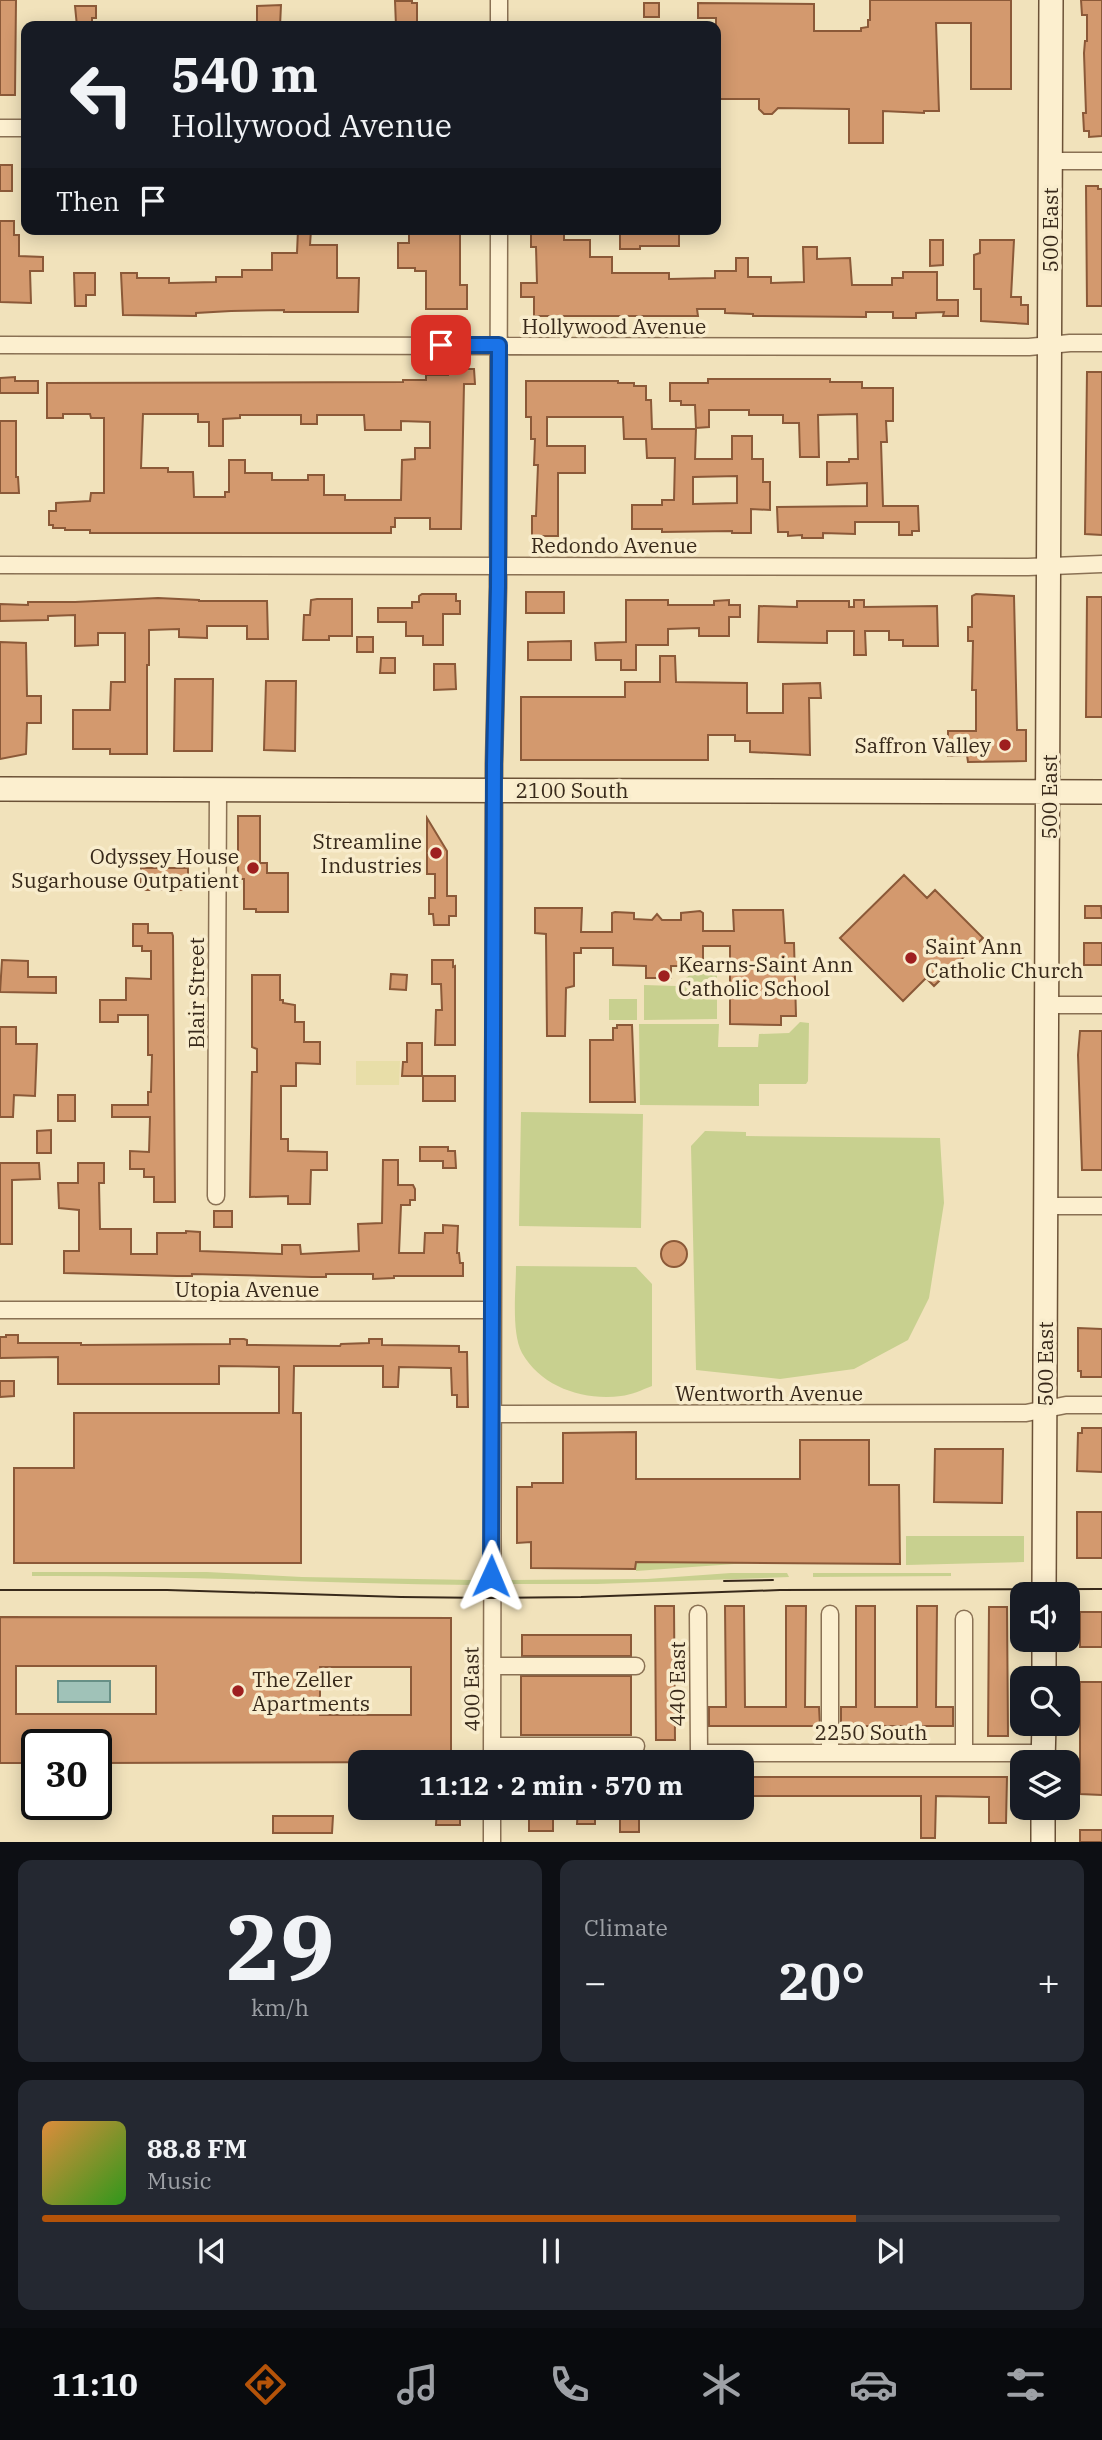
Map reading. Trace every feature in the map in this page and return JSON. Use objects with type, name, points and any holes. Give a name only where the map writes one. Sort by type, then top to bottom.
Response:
[{"type":"street","points":[[499,0],[499,21]]},
{"type":"street","name":"500 East","points":[[1044,1582],[1051,0]]},
{"type":"street","points":[[0,128],[21,128]]},
{"type":"street","points":[[1050,161],[1102,161]]},
{"type":"street","name":"400 East","points":[[493,1750],[499,235]]},
{"type":"street","name":"Hollywood Avenue","points":[[0,345],[1029,347],[1102,343]]},
{"type":"street","name":"Redondo Avenue","points":[[0,565],[1028,567],[1102,564]]},
{"type":"street","name":"2100 South","points":[[0,789],[1102,792]]},
{"type":"street","name":"Blair Street","points":[[216,1196],[218,790]]},
{"type":"street","points":[[1046,1004],[1102,1005]]},
{"type":"street","points":[[1045,1206],[1102,1206]]},
{"type":"street","name":"Utopia Avenue","points":[[0,1310],[493,1310]]},
{"type":"street","name":"Wentworth Avenue","points":[[493,1414],[1026,1413],[1066,1405],[1102,1405]]},
{"type":"street","name":"440 East","points":[[698,1614],[699,1750]]},
{"type":"street","points":[[830,1614],[830,1753]]},
{"type":"street","points":[[964,1619],[964,1753]]},
{"type":"street","points":[[492,1666],[636,1666]]},
{"type":"street","points":[[564,1750],[636,1746]]},
{"type":"street","name":"2250 South","points":[[754,1753],[1010,1755]]},
{"type":"street","points":[[492,1820],[492,1842]]},
{"type":"street","points":[[1043,1820],[1043,1842]]},
{"type":"shaded area","points":[[356,1061],[400,1061],[399,1085],[356,1085]]},
{"type":"green space","points":[[692,973],[717,973],[717,1019],[644,1020],[644,985],[676,986]]},
{"type":"green space","points":[[609,999],[637,999],[637,1020],[609,1020]]},
{"type":"green space","points":[[800,1022],[809,1023],[806,1084],[759,1084],[759,1106],[640,1105],[639,1024],[719,1024],[718,1047],[758,1047],[759,1034],[789,1033]]},
{"type":"green space","points":[[521,1112],[643,1114],[641,1228],[519,1226]]},
{"type":"green space","points":[[705,1131],[746,1132],[746,1136],[940,1138],[944,1203],[929,1298],[908,1340],[854,1369],[780,1379],[696,1370],[691,1146]]},
{"type":"green space","points":[[516,1266],[636,1267],[652,1284],[652,1386],[625,1395],[593,1396],[565,1389],[540,1375],[522,1353],[516,1334]]},
{"type":"green space","points":[[906,1536],[1024,1536],[1024,1562],[906,1565]]},
{"type":"green space","points":[[636,1562],[748,1563],[636,1571]]},
{"type":"green space","points":[[32,1572],[207,1572],[302,1577],[473,1580],[474,1585],[32,1576]]},
{"type":"green space","points":[[731,1573],[787,1573],[789,1577],[597,1584],[509,1584],[508,1580],[647,1579]]},
{"type":"green space","points":[[813,1573],[951,1573],[951,1576],[813,1577]]},
{"type":"water","points":[[58,1681],[110,1681],[110,1702],[58,1702]]},
{"type":"building","points":[[0,0],[16,0],[15,95],[0,95]]},
{"type":"building","points":[[870,0],[1011,0],[1011,89],[971,89],[971,23],[936,23],[939,111],[883,111],[883,143],[849,143],[849,109],[778,108],[772,114],[764,114],[759,109],[759,99],[721,99],[721,21],[716,21],[716,18],[698,18],[698,3],[814,4],[814,31],[861,31],[861,28],[868,27]]},
{"type":"building","points":[[1081,0],[1102,0],[1102,136],[1089,137],[1089,131],[1084,131],[1087,15],[1082,15]]},
{"type":"building","points":[[395,1],[417,3],[417,21],[396,21]]},
{"type":"building","points":[[644,3],[659,3],[659,17],[644,17]]},
{"type":"building","points":[[281,5],[280,21],[257,21],[257,6]]},
{"type":"building","points":[[75,6],[96,6],[96,18],[92,18],[92,21],[76,21]]},
{"type":"building","points":[[0,165],[12,165],[12,191],[0,191]]},
{"type":"building","points":[[1086,186],[1098,186],[1098,189],[1102,189],[1102,306],[1087,306]]},
{"type":"building","points":[[0,221],[14,221],[14,235],[19,235],[19,256],[43,257],[43,271],[30,271],[31,303],[0,302]]},
{"type":"building","points":[[298,235],[311,235],[310,245],[337,245],[337,278],[359,278],[358,312],[284,310],[196,313],[196,316],[123,315],[121,273],[137,273],[137,278],[169,278],[169,283],[216,282],[216,277],[242,277],[242,270],[272,270],[272,253],[297,253]]},
{"type":"building","points":[[409,235],[460,235],[460,285],[467,285],[467,309],[426,309],[426,271],[398,268],[398,243],[409,243]]},
{"type":"building","points":[[531,235],[564,235],[564,240],[590,240],[590,257],[612,257],[612,273],[669,273],[669,279],[715,278],[715,271],[736,271],[736,258],[748,258],[748,277],[771,277],[771,283],[804,282],[803,247],[817,247],[817,259],[850,258],[852,285],[892,285],[892,278],[903,278],[903,272],[937,272],[937,300],[958,300],[958,316],[943,316],[944,312],[916,313],[916,318],[893,318],[893,312],[866,312],[866,317],[753,316],[725,313],[725,309],[697,309],[698,316],[534,316],[534,297],[521,297],[521,283],[537,283],[536,247],[531,247]]},
{"type":"building","points":[[620,235],[679,235],[679,246],[620,249]]},
{"type":"building","points":[[930,240],[943,240],[943,265],[930,266]]},
{"type":"building","points":[[980,240],[1014,240],[1011,297],[1021,297],[1021,305],[1028,305],[1028,324],[981,321],[981,289],[974,289],[974,255],[980,253]]},
{"type":"building","points":[[74,273],[95,273],[95,295],[86,295],[86,306],[75,306]]},
{"type":"building","points":[[448,369],[474,369],[475,384],[464,384],[461,529],[430,529],[430,518],[395,518],[395,527],[391,527],[391,533],[90,533],[90,530],[65,530],[49,525],[49,511],[56,511],[56,503],[90,501],[91,493],[104,493],[104,418],[91,418],[90,414],[63,414],[63,418],[47,418],[47,383],[403,382],[426,380],[426,375],[448,375]],"holes":[[[143,414],[198,414],[198,422],[209,422],[209,446],[223,446],[223,419],[240,418],[240,415],[301,415],[301,424],[317,424],[317,415],[364,415],[365,430],[401,430],[401,421],[430,422],[430,448],[415,448],[415,459],[402,460],[401,500],[345,500],[345,495],[324,495],[324,475],[308,475],[308,480],[272,480],[272,473],[245,473],[245,460],[229,460],[229,492],[225,492],[225,497],[194,497],[193,472],[141,468]]]},
{"type":"building","points":[[1087,372],[1102,372],[1102,535],[1085,534]]},
{"type":"building","points":[[15,377],[15,381],[38,381],[38,393],[0,393],[0,378]]},
{"type":"building","points":[[708,379],[830,379],[830,382],[862,382],[862,388],[893,388],[893,421],[886,421],[887,442],[881,442],[883,506],[918,506],[919,531],[912,531],[912,535],[899,535],[899,522],[855,522],[855,534],[823,533],[823,538],[802,538],[802,535],[788,536],[788,532],[778,532],[777,507],[867,506],[867,483],[827,485],[827,462],[849,462],[849,459],[858,459],[857,414],[818,415],[819,457],[800,457],[799,423],[783,423],[783,415],[749,415],[749,410],[709,410],[709,427],[696,428],[695,405],[681,405],[681,401],[670,401],[670,383],[708,383]]},
{"type":"building","points":[[526,381],[618,381],[634,383],[634,386],[646,386],[646,400],[651,400],[652,429],[696,429],[695,459],[732,459],[732,436],[752,436],[752,459],[763,459],[763,482],[770,482],[770,510],[751,509],[751,533],[632,529],[632,505],[662,505],[662,500],[674,500],[675,458],[647,458],[646,439],[624,439],[623,417],[547,417],[547,446],[585,446],[585,473],[558,473],[558,536],[532,536],[532,516],[536,516],[538,465],[534,465],[535,439],[531,439],[531,417],[526,417]],"holes":[[[737,476],[737,503],[693,504],[693,477]]]},
{"type":"building","points":[[0,421],[16,421],[16,477],[19,493],[0,493]]},
{"type":"building","points":[[526,592],[564,592],[564,613],[526,613]]},
{"type":"building","points":[[456,594],[456,601],[460,601],[460,614],[443,614],[443,645],[423,645],[423,636],[406,636],[406,622],[378,622],[378,608],[412,608],[412,602],[419,602],[419,596]]},
{"type":"building","points":[[972,596],[1014,596],[1017,730],[1026,730],[1026,761],[968,762],[967,755],[948,756],[948,731],[976,731],[976,690],[972,690],[973,641],[968,641],[968,627],[972,627]]},
{"type":"building","points":[[1087,597],[1102,597],[1102,717],[1086,717]]},
{"type":"building","points":[[158,598],[267,601],[268,639],[247,639],[247,626],[207,626],[207,638],[179,637],[179,629],[149,630],[147,754],[110,754],[110,749],[73,749],[73,710],[110,710],[111,682],[125,682],[125,633],[98,633],[98,645],[75,646],[75,615],[48,616],[48,620],[0,621],[0,604]]},
{"type":"building","points":[[352,599],[352,636],[329,636],[329,640],[303,640],[304,615],[310,615],[311,600]]},
{"type":"building","points":[[626,600],[668,600],[668,605],[714,605],[714,601],[729,600],[729,605],[740,605],[740,617],[729,617],[729,636],[699,636],[699,628],[668,629],[668,645],[636,645],[636,670],[621,670],[621,660],[596,660],[595,643],[626,642]]},
{"type":"building","points":[[854,600],[864,600],[864,607],[937,606],[938,646],[903,646],[903,640],[889,640],[889,631],[865,631],[866,655],[854,655],[854,631],[827,631],[827,643],[758,642],[759,606],[797,607],[797,601],[849,601],[849,607],[854,607]]},
{"type":"building","points":[[357,637],[373,637],[373,652],[357,652]]},
{"type":"building","points":[[571,641],[571,660],[528,660],[528,642]]},
{"type":"building","points":[[0,642],[26,643],[27,696],[41,696],[41,723],[27,723],[26,754],[0,759]]},
{"type":"building","points":[[660,656],[675,656],[676,682],[747,683],[747,713],[783,713],[783,684],[820,683],[821,698],[809,698],[810,755],[750,752],[750,741],[735,741],[735,735],[708,735],[708,760],[521,760],[521,697],[625,697],[625,682],[660,682]]},
{"type":"building","points":[[381,658],[395,658],[395,673],[380,673]]},
{"type":"building","points":[[434,664],[455,664],[456,689],[434,690]]},
{"type":"building","points":[[175,679],[213,679],[212,751],[174,751]]},
{"type":"building","points":[[266,681],[296,681],[295,751],[264,750]]},
{"type":"building","name":"Odyssey House Sugarhouse Outpatient","points":[[238,816],[260,816],[260,863],[267,863],[267,873],[288,873],[288,912],[256,912],[256,909],[244,909],[244,879],[238,879]]},
{"type":"building","points":[[427,818],[447,851],[447,896],[456,896],[456,916],[449,916],[449,925],[434,925],[433,914],[429,914],[429,898],[435,898],[435,874],[427,874]]},
{"type":"building","points":[[141,868],[188,868],[188,890],[141,890]]},
{"type":"building","name":"Saint Ann Catholic Church","points":[[904,875],[927,898],[935,890],[983,938],[934,986],[926,978],[903,1001],[840,938]]},
{"type":"building","points":[[1085,906],[1101,906],[1102,918],[1085,918]]},
{"type":"building","points":[[535,908],[582,908],[581,932],[612,932],[612,913],[615,912],[634,913],[634,919],[652,920],[657,914],[662,920],[681,920],[681,913],[700,911],[703,913],[703,931],[734,931],[733,910],[783,910],[785,943],[794,943],[796,1016],[781,1016],[781,1025],[730,1024],[730,946],[703,946],[703,966],[671,966],[671,978],[646,978],[646,966],[613,965],[613,948],[581,948],[581,953],[574,953],[574,986],[566,988],[565,1036],[547,1036],[546,934],[535,933]]},
{"type":"building","points":[[133,924],[148,924],[148,933],[172,933],[173,936],[175,1202],[154,1202],[154,1177],[144,1177],[144,1169],[130,1169],[130,1151],[149,1152],[150,1117],[112,1117],[112,1105],[148,1105],[148,1092],[151,1092],[152,1055],[148,1055],[148,1015],[118,1015],[118,1022],[100,1022],[100,1000],[126,1000],[126,978],[151,979],[151,951],[142,951],[142,946],[133,946]]},
{"type":"building","points":[[1084,943],[1102,943],[1102,965],[1084,965]]},
{"type":"building","points":[[2,960],[28,961],[28,977],[56,977],[56,993],[0,992]]},
{"type":"building","points":[[432,960],[453,960],[453,967],[455,966],[455,1045],[435,1045],[436,1010],[442,1010],[441,984],[432,984]]},
{"type":"building","points":[[391,974],[407,975],[406,990],[390,989]]},
{"type":"building","points":[[252,975],[280,975],[280,1000],[295,1005],[295,1022],[304,1022],[304,1042],[320,1042],[320,1064],[296,1063],[296,1086],[281,1086],[281,1139],[288,1139],[288,1151],[327,1152],[327,1170],[311,1170],[310,1204],[288,1204],[288,1196],[250,1197],[252,1072],[257,1072],[257,1049],[252,1047]]},
{"type":"building","points":[[617,1025],[632,1025],[635,1102],[590,1102],[590,1040],[613,1040],[613,1028],[617,1028]]},
{"type":"building","points":[[0,1027],[16,1027],[16,1044],[37,1044],[35,1096],[14,1095],[13,1117],[0,1117]]},
{"type":"building","points":[[1080,1031],[1102,1031],[1102,1170],[1082,1170],[1078,1055]]},
{"type":"building","points":[[407,1043],[422,1043],[422,1076],[402,1076],[403,1062],[407,1062]]},
{"type":"building","points":[[423,1076],[455,1076],[455,1101],[423,1101]]},
{"type":"building","points":[[58,1095],[75,1095],[75,1121],[58,1121]]},
{"type":"building","points":[[51,1130],[51,1153],[37,1153],[37,1131]]},
{"type":"building","points":[[420,1147],[448,1147],[448,1151],[455,1151],[456,1168],[443,1168],[443,1161],[420,1161]]},
{"type":"building","points":[[383,1160],[398,1160],[398,1185],[413,1185],[415,1189],[415,1200],[410,1200],[410,1205],[401,1205],[399,1253],[424,1253],[425,1233],[443,1233],[443,1225],[458,1226],[457,1253],[460,1263],[463,1263],[463,1276],[394,1276],[373,1279],[373,1274],[326,1274],[326,1277],[312,1277],[64,1273],[64,1251],[79,1251],[79,1210],[59,1208],[58,1183],[78,1183],[78,1163],[104,1163],[104,1183],[99,1183],[100,1229],[131,1229],[131,1254],[157,1254],[157,1233],[186,1231],[200,1232],[200,1251],[282,1254],[282,1245],[300,1245],[301,1254],[359,1251],[358,1224],[382,1223]]},
{"type":"building","points":[[0,1163],[39,1163],[40,1179],[12,1180],[12,1244],[0,1244]]},
{"type":"building","points":[[214,1211],[232,1211],[232,1227],[214,1227]]},
{"type":"building","points":[[674,1241],[683,1245],[687,1254],[683,1263],[674,1267],[665,1263],[661,1254],[665,1245]]},
{"type":"building","points":[[1078,1328],[1102,1329],[1102,1377],[1081,1377],[1081,1371],[1078,1371]]},
{"type":"building","points":[[18,1335],[18,1343],[81,1345],[230,1344],[230,1339],[244,1339],[247,1340],[247,1345],[340,1346],[369,1343],[369,1339],[382,1339],[382,1345],[459,1346],[459,1352],[467,1352],[468,1407],[457,1407],[457,1395],[452,1395],[451,1368],[399,1367],[398,1387],[383,1387],[383,1366],[294,1366],[293,1413],[301,1413],[301,1563],[14,1563],[14,1468],[74,1468],[74,1413],[279,1413],[279,1367],[219,1366],[219,1384],[58,1384],[58,1357],[0,1358],[0,1337]]},
{"type":"building","points":[[0,1381],[14,1381],[14,1396],[0,1397]]},
{"type":"building","points":[[1082,1428],[1102,1428],[1102,1472],[1077,1471],[1078,1433],[1082,1433]]},
{"type":"building","points":[[636,1432],[636,1479],[800,1479],[800,1440],[869,1440],[869,1485],[899,1485],[900,1564],[636,1562],[635,1569],[531,1568],[531,1542],[517,1543],[517,1487],[532,1487],[532,1483],[563,1483],[563,1433]]},
{"type":"building","points":[[935,1449],[1003,1449],[1002,1503],[934,1502]]},
{"type":"building","points":[[1077,1512],[1102,1512],[1102,1558],[1077,1558]]},
{"type":"building","points":[[655,1606],[674,1606],[675,1740],[656,1740]]},
{"type":"building","points":[[725,1606],[744,1606],[745,1707],[786,1707],[786,1606],[806,1606],[805,1707],[819,1707],[820,1726],[709,1726],[709,1707],[726,1707]]},
{"type":"building","points":[[856,1606],[875,1606],[875,1707],[917,1707],[917,1606],[937,1606],[936,1707],[953,1707],[953,1726],[841,1726],[841,1707],[856,1707]]},
{"type":"building","points":[[989,1607],[1007,1607],[1008,1736],[988,1736]]},
{"type":"building","points":[[1080,1612],[1102,1612],[1102,1647],[1080,1647]]},
{"type":"building","name":"The Zeller Apartments","points":[[0,1617],[451,1618],[451,1750],[348,1750],[348,1762],[112,1763],[112,1729],[21,1729],[21,1763],[0,1763]],"holes":[[[16,1666],[156,1666],[156,1714],[16,1714]],[[320,1667],[411,1667],[411,1715],[320,1715]]]},
{"type":"building","points":[[522,1635],[631,1635],[631,1656],[522,1656]]},
{"type":"building","points":[[521,1676],[631,1676],[631,1735],[521,1735]]},
{"type":"building","points":[[1080,1682],[1102,1682],[1102,1795],[1080,1794]]},
{"type":"building","points":[[754,1777],[1007,1777],[1006,1823],[989,1823],[989,1797],[936,1796],[935,1838],[921,1838],[921,1796],[754,1796]]},
{"type":"building","points":[[273,1816],[333,1816],[332,1833],[273,1833]]},
{"type":"building","points":[[436,1820],[460,1820],[460,1825],[436,1825]]},
{"type":"building","points":[[529,1820],[553,1820],[553,1831],[529,1831]]},
{"type":"building","points":[[577,1820],[595,1820],[595,1824],[577,1824]]},
{"type":"building","points":[[620,1820],[639,1820],[639,1832],[620,1832]]},
{"type":"building","points":[[1080,1830],[1102,1830],[1102,1842],[1080,1842]]},
{"type":"tram line","points":[[724,1581],[773,1580]]},
{"type":"tram line","points":[[0,1590],[167,1590],[491,1598],[780,1590],[1102,1589]]},
{"type":"place","name":"Saffron Valley","points":[[1005,745]]},
{"type":"place","name":"Streamline Industries","points":[[436,853]]},
{"type":"place","name":"Odyssey House Sugarhouse Outpatient","points":[[253,868]]},
{"type":"place","name":"Saint Ann Catholic Church","points":[[911,958]]},
{"type":"place","name":"Kearns-Saint Ann Catholic School","points":[[664,976]]},
{"type":"place","name":"The Zeller Apartments","points":[[238,1691]]},
{"type":"route","points":[[441,345],[499,345],[494,764],[495,1078],[491,1576]]}]
